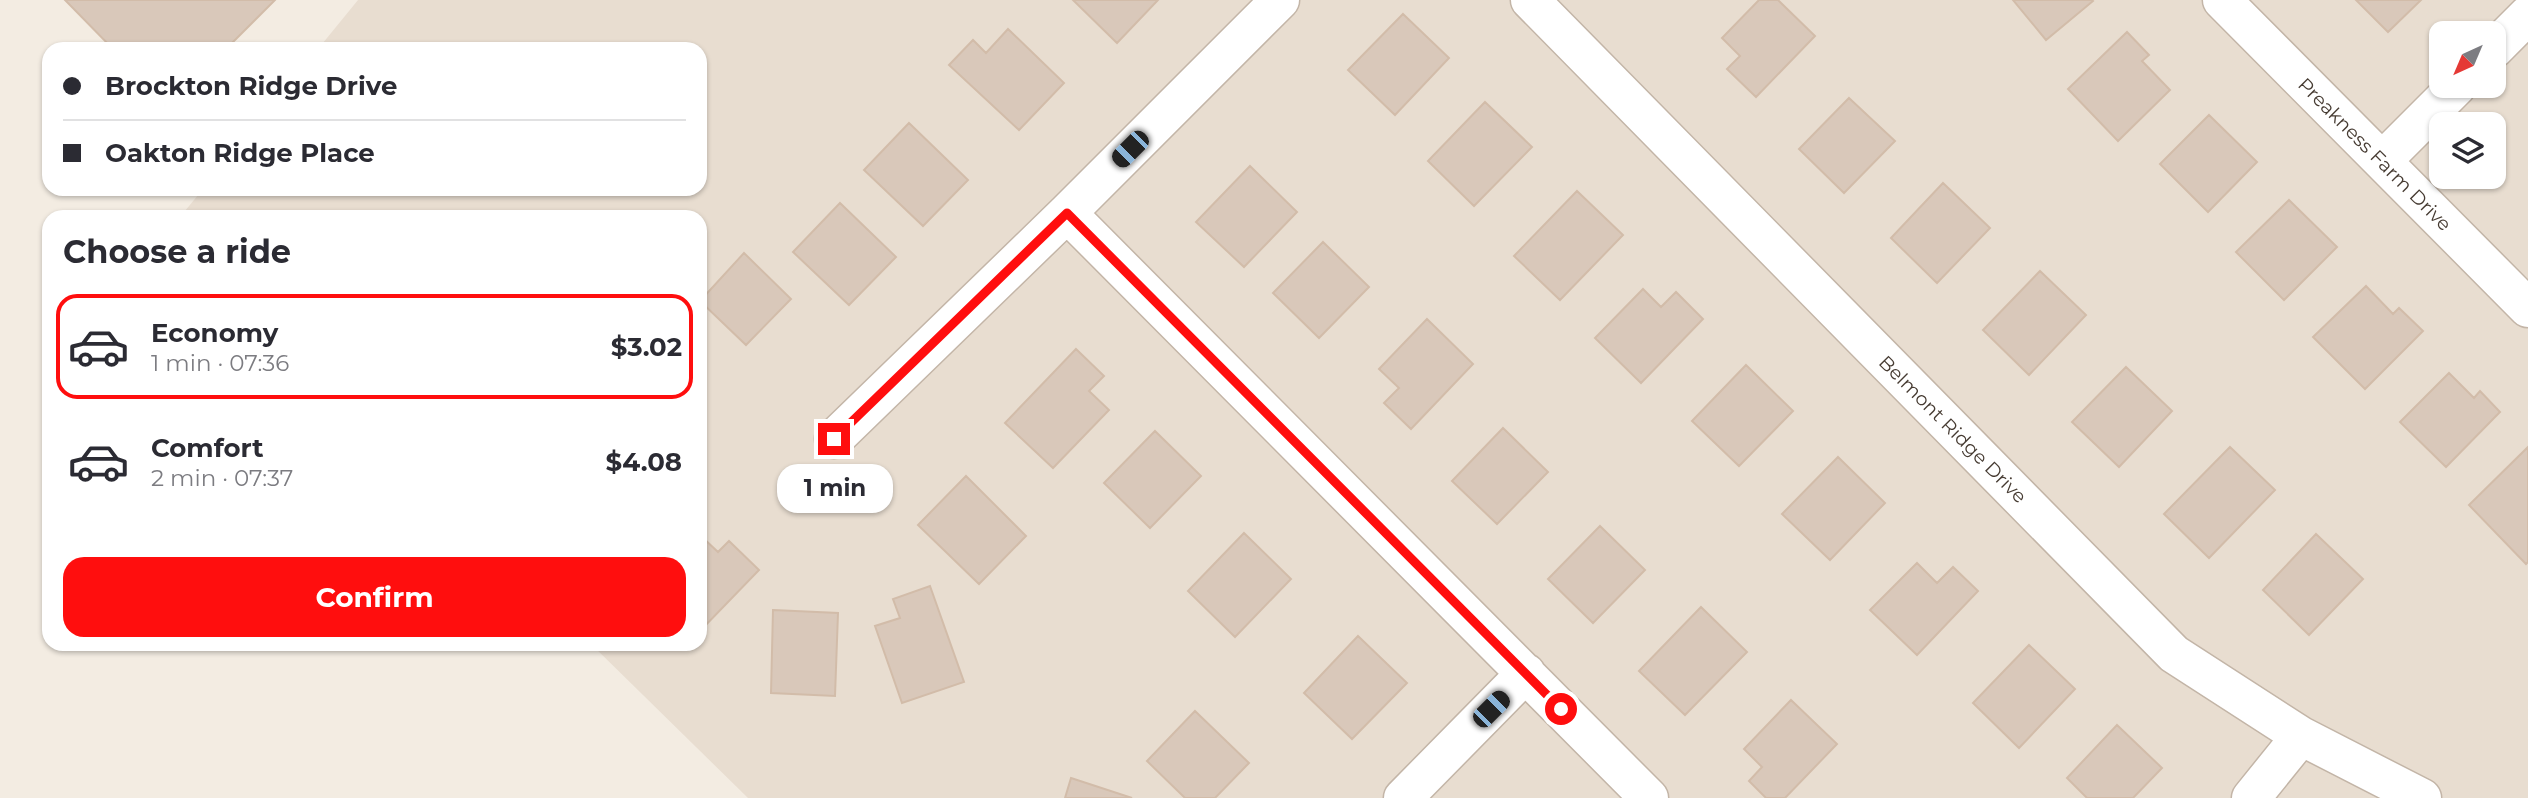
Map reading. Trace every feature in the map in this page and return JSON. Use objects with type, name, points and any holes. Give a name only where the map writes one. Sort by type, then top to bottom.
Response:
[{"type":"street","points":[[834,439],[1067,213],[1280,0]]},
{"type":"street","name":"Belmont Ridge Drive","points":[[1530,0],[2174,654],[2301,736],[2421,798]]},
{"type":"street","name":"Preakness Farm Drive","points":[[2222,0],[2528,309]]},
{"type":"street","points":[[2506,37],[2528,15]]},
{"type":"street","points":[[2382,161],[2445,98]]},
{"type":"street","points":[[1067,213],[1649,798]]},
{"type":"street","points":[[1402,798],[1526,673]]},
{"type":"street","points":[[2252,798],[2301,736]]},
{"type":"shaded area","points":[[358,0],[2528,0],[2528,798],[748,798],[598,651],[707,651],[707,210],[186,210],[197,196],[707,196],[707,42],[324,42]]},
{"type":"building","points":[[65,0],[275,0],[233,42],[106,42]]},
{"type":"building","points":[[1073,0],[1158,0],[1117,43]]},
{"type":"building","points":[[1759,0],[1778,0],[1815,36],[1756,97],[1727,69],[1740,56],[1722,38]]},
{"type":"building","points":[[2013,0],[2092,0],[2093,1],[2046,40]]},
{"type":"building","points":[[2356,0],[2421,0],[2388,32]]},
{"type":"building","points":[[1403,14],[1449,58],[1395,115],[1348,70]]},
{"type":"building","points":[[1008,29],[1064,83],[1019,130],[949,65],[973,40],[986,53]]},
{"type":"building","points":[[2127,32],[2149,55],[2142,61],[2170,90],[2118,141],[2068,89]]},
{"type":"building","points":[[1849,98],[1895,141],[1844,193],[1799,149]]},
{"type":"building","points":[[1485,102],[1532,147],[1474,206],[1428,161]]},
{"type":"building","points":[[2209,115],[2257,162],[2208,212],[2160,164]]},
{"type":"building","points":[[909,123],[968,180],[923,226],[864,170]]},
{"type":"building","points":[[1250,166],[1297,212],[1244,267],[1196,222]]},
{"type":"building","points":[[1943,183],[1990,228],[1937,283],[1891,238]]},
{"type":"building","points":[[1577,191],[1623,235],[1560,300],[1514,256]]},
{"type":"building","points":[[2289,200],[2337,247],[2284,300],[2236,252]]},
{"type":"building","points":[[840,203],[896,257],[849,305],[793,252]]},
{"type":"building","points":[[1323,242],[1369,287],[1319,338],[1273,293]]},
{"type":"building","points":[[744,253],[791,299],[746,345],[707,308],[707,293]]},
{"type":"building","points":[[2040,271],[2086,315],[2029,375],[1983,330]]},
{"type":"building","points":[[2366,286],[2393,314],[2399,308],[2423,331],[2365,389],[2313,337]]},
{"type":"building","points":[[1643,289],[1661,307],[1676,292],[1703,319],[1641,383],[1595,338]]},
{"type":"building","points":[[1427,319],[1473,364],[1411,429],[1384,403],[1399,388],[1379,369]]},
{"type":"building","points":[[1076,349],[1104,376],[1089,391],[1109,410],[1053,468],[1005,423]]},
{"type":"building","points":[[1746,365],[1793,411],[1739,466],[1692,421]]},
{"type":"building","points":[[2126,367],[2172,411],[2119,467],[2072,422]]},
{"type":"building","points":[[2449,373],[2474,398],[2480,391],[2500,412],[2446,467],[2400,422]]},
{"type":"building","points":[[1503,428],[1548,472],[1497,524],[1452,481]]},
{"type":"building","points":[[1155,431],[1201,476],[1150,528],[1104,483]]},
{"type":"building","points":[[2230,447],[2275,490],[2209,558],[2164,514]]},
{"type":"building","points":[[2528,447],[2528,562],[2526,564],[2469,505]]},
{"type":"building","points":[[1838,457],[1885,503],[1830,560],[1782,514]]},
{"type":"building","points":[[966,476],[1026,536],[979,584],[918,525]]},
{"type":"building","points":[[1600,526],[1645,570],[1593,623],[1548,579]]},
{"type":"building","points":[[1244,533],[1291,579],[1235,637],[1188,591]]},
{"type":"building","points":[[2316,534],[2363,579],[2309,635],[2263,590]]},
{"type":"building","points":[[729,541],[759,570],[707,624],[707,542],[718,552]]},
{"type":"building","points":[[1917,563],[1937,583],[1953,567],[1978,591],[1917,655],[1870,610]]},
{"type":"building","points":[[930,586],[964,682],[902,703],[875,626],[900,618],[893,599]]},
{"type":"building","points":[[1701,607],[1747,652],[1685,715],[1639,671]]},
{"type":"building","points":[[773,610],[838,613],[835,696],[771,693]]},
{"type":"building","points":[[1358,636],[1407,683],[1352,739],[1304,693]]},
{"type":"building","points":[[2029,645],[2075,689],[2019,748],[1973,703]]},
{"type":"building","points":[[1791,700],[1837,744],[1785,798],[1766,798],[1749,781],[1762,767],[1744,749]]},
{"type":"building","points":[[1195,711],[1249,763],[1215,798],[1185,798],[1147,761]]},
{"type":"building","points":[[2117,725],[2162,768],[2133,798],[2087,798],[2067,778]]},
{"type":"building","points":[[1071,778],[1132,798],[1065,798]]},
{"type":"route","points":[[834,439],[1067,213],[1561,709]]}]
